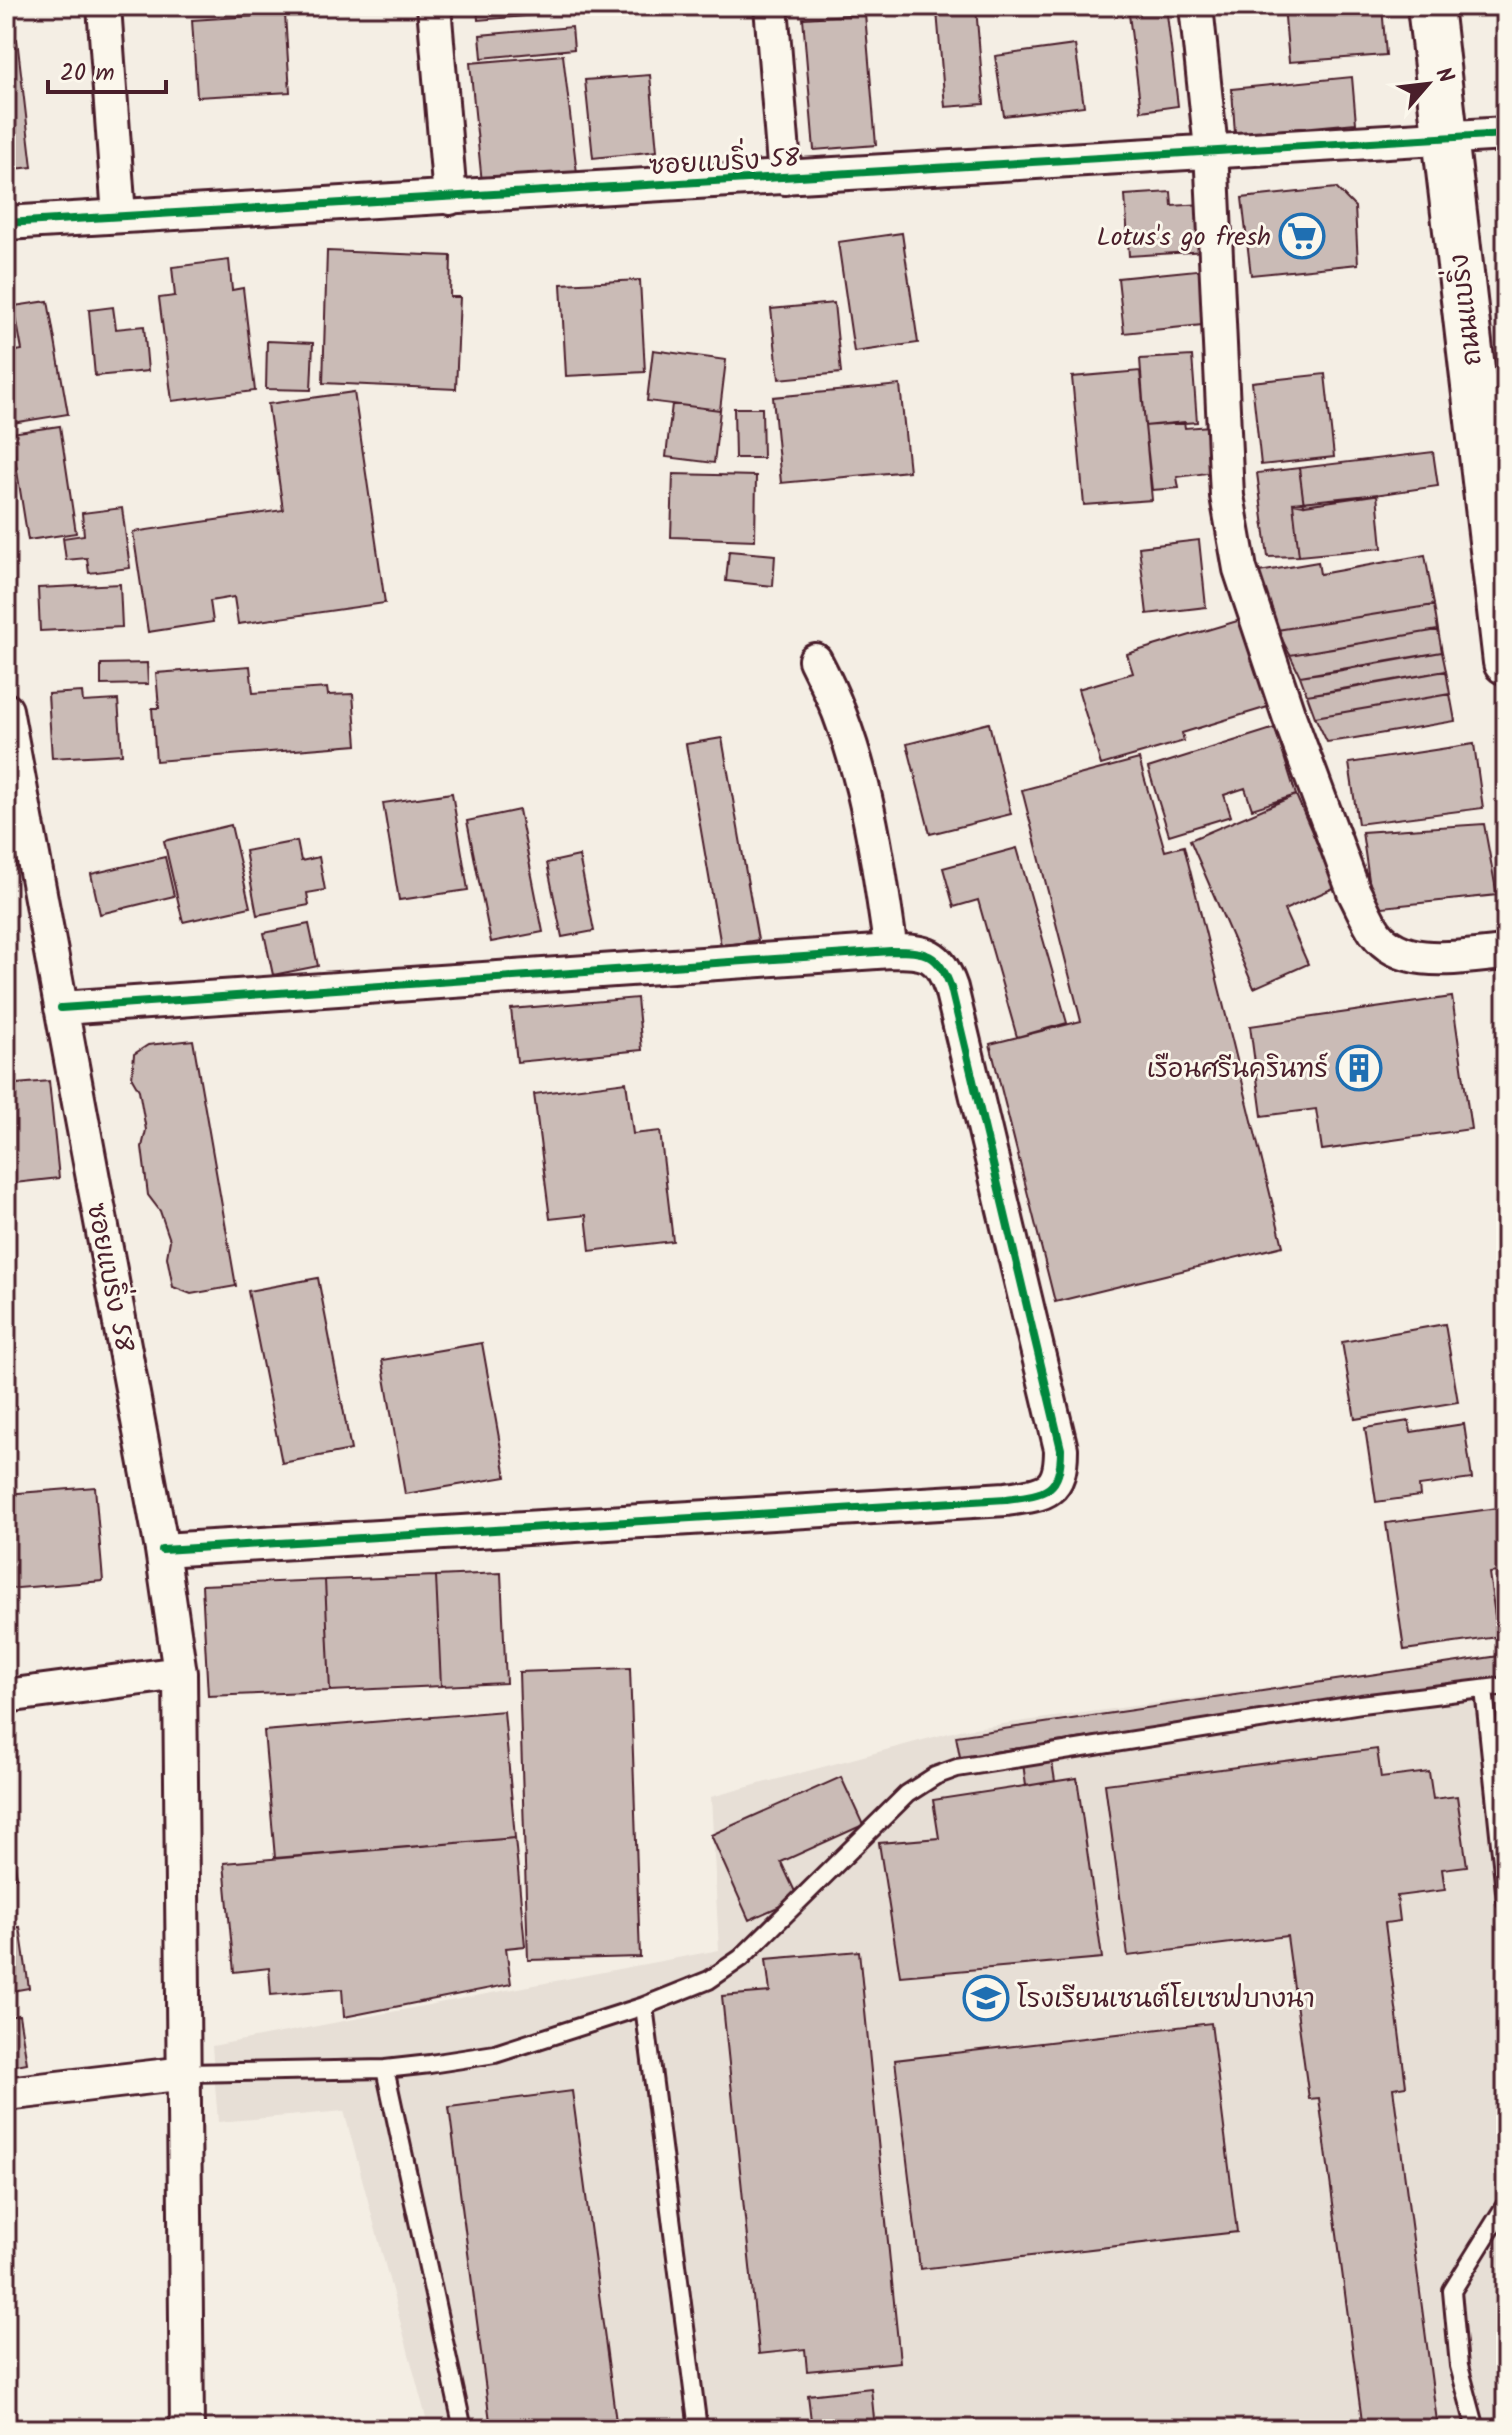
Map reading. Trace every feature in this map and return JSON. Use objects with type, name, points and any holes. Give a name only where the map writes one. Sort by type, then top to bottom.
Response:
[{"type":"main road","name":"ถนนแบริ่ง","points":[[1430,6],[1499,553],[1506,662]]},
{"type":"street","points":[[104,6],[119,216]]},
{"type":"street","points":[[434,6],[450,198]]},
{"type":"street","points":[[771,6],[785,178]]},
{"type":"street","points":[[1196,6],[1211,149],[1227,496],[1240,569],[1289,716],[1354,892],[1376,933],[1395,951],[1427,958],[1506,953]]},
{"type":"street","name":"ซอยแบริ่ง 58","points":[[6,223],[785,178],[1211,149],[1506,134]]},
{"type":"street","points":[[815,660],[836,700],[861,770],[891,951]]},
{"type":"street","name":"ซอยแบริ่ง 58","points":[[6,710],[162,1550],[180,1673],[187,2429]]},
{"type":"street","points":[[61,1008],[891,951],[917,951],[932,956],[945,969],[951,988],[1061,1449],[1061,1474],[1053,1486],[1028,1496],[1006,1499],[162,1550]]},
{"type":"street","points":[[6,1696],[180,1673]]},
{"type":"street","points":[[6,2094],[186,2073]]},
{"type":"lane","points":[[186,2073],[385,2069],[495,2054],[644,2006],[709,1980],[741,1958],[907,1794],[946,1772],[1361,1704],[1506,1686]]},
{"type":"lane","points":[[1484,1689],[1506,1901]]},
{"type":"lane","points":[[644,2006],[698,2429]]},
{"type":"lane","points":[[385,2069],[463,2429]]},
{"type":"lane","points":[[1476,2429],[1459,2366],[1452,2291],[1506,2204]]},
{"type":"shaded area","name":"โรงเรียนเซนต์โยเซฟบางนา","points":[[1506,1655],[1506,2429],[429,2429],[344,2111],[218,2122],[212,2046],[719,1950],[711,1797],[960,1730]]},
{"type":"building","points":[[477,6],[558,6],[559,13],[478,20]]},
{"type":"building","points":[[1128,6],[1166,6],[1178,106],[1141,111]]},
{"type":"building","points":[[1284,6],[1382,6],[1386,55],[1289,62]]},
{"type":"building","points":[[976,7],[984,104],[945,107],[937,11]]},
{"type":"building","points":[[285,14],[290,92],[197,97],[192,20]]},
{"type":"building","points":[[865,14],[876,145],[814,150],[803,18]]},
{"type":"building","points":[[572,27],[574,49],[482,58],[480,35]]},
{"type":"building","points":[[17,39],[32,167],[6,170],[6,40]]},
{"type":"building","points":[[1075,45],[1084,106],[1004,116],[995,56]]},
{"type":"building","points":[[563,55],[577,173],[482,183],[470,63]]},
{"type":"building","points":[[650,75],[657,151],[593,158],[585,80]]},
{"type":"building","points":[[1352,77],[1356,123],[1235,134],[1232,89]]},
{"type":"building","name":"Lotus's go fresh","points":[[1336,188],[1355,207],[1358,264],[1251,275],[1242,198]]},
{"type":"building","points":[[1171,192],[1172,206],[1203,204],[1206,251],[1129,256],[1125,195]]},
{"type":"building","points":[[902,233],[918,343],[854,352],[838,242]]},
{"type":"building","points":[[327,251],[451,256],[450,297],[460,297],[456,389],[323,383]]},
{"type":"building","points":[[229,260],[232,290],[243,288],[255,391],[172,401],[159,298],[175,296],[172,267]]},
{"type":"building","points":[[1206,269],[1212,324],[1124,333],[1118,278]]},
{"type":"building","points":[[640,280],[645,372],[566,376],[561,284]]},
{"type":"building","points":[[48,301],[68,414],[6,424],[6,353],[22,350],[14,306]]},
{"type":"building","points":[[834,303],[841,373],[779,379],[771,309]]},
{"type":"building","points":[[113,307],[116,329],[144,326],[148,371],[95,376],[89,310]]},
{"type":"building","points":[[267,341],[313,343],[311,390],[266,389]]},
{"type":"building","points":[[653,350],[726,360],[720,410],[647,401]]},
{"type":"building","points":[[1192,356],[1197,422],[1145,426],[1140,359]]},
{"type":"building","points":[[1140,371],[1152,500],[1084,505],[1072,377]]},
{"type":"building","points":[[1325,374],[1334,457],[1261,465],[1252,382]]},
{"type":"building","points":[[900,385],[909,471],[781,483],[773,397]]},
{"type":"building","points":[[354,392],[385,603],[238,624],[234,597],[210,601],[213,622],[148,632],[133,532],[283,510],[268,404]]},
{"type":"building","points":[[672,404],[720,410],[714,463],[666,457]]},
{"type":"building","points":[[734,408],[762,408],[763,458],[735,458]]},
{"type":"building","points":[[1184,422],[1185,428],[1210,426],[1215,472],[1177,477],[1179,488],[1152,490],[1145,426]]},
{"type":"building","points":[[60,426],[76,533],[28,540],[11,433]]},
{"type":"building","points":[[1433,452],[1438,486],[1304,505],[1299,468]]},
{"type":"building","points":[[1299,468],[1304,505],[1293,503],[1299,556],[1268,557],[1257,473]]},
{"type":"building","points":[[673,474],[756,476],[755,540],[671,537]]},
{"type":"building","points":[[1377,494],[1382,548],[1299,556],[1293,503]]},
{"type":"building","points":[[122,508],[130,568],[89,573],[87,558],[66,560],[63,538],[84,535],[82,513]]},
{"type":"building","points":[[1199,540],[1206,607],[1147,614],[1139,547]]},
{"type":"building","points":[[729,551],[775,555],[773,586],[726,581]]},
{"type":"building","points":[[1425,555],[1434,605],[1277,630],[1253,573],[1318,562],[1320,574]]},
{"type":"building","points":[[120,584],[122,627],[40,631],[38,588]]},
{"type":"building","points":[[1434,605],[1438,630],[1290,655],[1277,630]]},
{"type":"building","points":[[1244,619],[1271,706],[1182,733],[1184,741],[1101,765],[1078,689],[1133,673],[1127,654]]},
{"type":"building","points":[[1438,630],[1442,652],[1337,671],[1300,676],[1290,655]]},
{"type":"building","points":[[1442,652],[1446,671],[1341,690],[1307,695],[1300,676]]},
{"type":"building","points":[[147,663],[148,684],[101,685],[101,664]]},
{"type":"building","points":[[250,666],[253,693],[327,688],[328,695],[353,694],[357,745],[156,761],[152,708],[159,708],[156,673]]},
{"type":"building","points":[[1446,671],[1450,694],[1315,717],[1307,695]]},
{"type":"building","points":[[82,692],[83,702],[118,700],[122,754],[52,758],[48,694]]},
{"type":"building","points":[[1450,694],[1455,721],[1327,742],[1315,717]]},
{"type":"building","points":[[989,723],[1011,814],[930,834],[907,744]]},
{"type":"building","points":[[1275,728],[1296,795],[1252,809],[1245,788],[1224,795],[1231,816],[1169,835],[1148,768]]},
{"type":"building","points":[[722,738],[758,940],[721,946],[686,744]]},
{"type":"building","points":[[1474,744],[1483,808],[1358,824],[1349,763]]},
{"type":"building","points":[[1139,759],[1165,851],[1184,846],[1283,1246],[1055,1302],[990,1044],[1081,1021],[1022,790]]},
{"type":"building","points":[[452,793],[468,890],[399,900],[383,803]]},
{"type":"building","points":[[1296,795],[1336,887],[1284,910],[1308,964],[1254,988],[1190,840]]},
{"type":"building","points":[[519,810],[543,932],[491,942],[467,821]]},
{"type":"building","points":[[1484,824],[1497,895],[1373,908],[1362,832]]},
{"type":"building","points":[[231,825],[250,907],[183,922],[164,841]]},
{"type":"building","points":[[297,841],[301,861],[319,857],[325,890],[307,893],[309,905],[257,915],[245,851]]},
{"type":"building","points":[[1017,848],[1067,1023],[1017,1037],[978,900],[954,907],[943,868]]},
{"type":"building","points":[[579,856],[594,931],[562,937],[547,863]]},
{"type":"building","points":[[165,857],[174,896],[100,914],[91,874]]},
{"type":"building","points":[[309,924],[318,966],[273,975],[264,933]]},
{"type":"building","name":"เรือนศรีนครินทร์","points":[[1452,997],[1471,1129],[1322,1150],[1316,1109],[1262,1116],[1250,1026]]},
{"type":"building","points":[[637,998],[642,1050],[517,1062],[511,1009]]},
{"type":"building","points":[[193,1040],[236,1286],[191,1294],[173,1287],[167,1257],[170,1240],[160,1211],[148,1195],[142,1147],[146,1130],[139,1090],[132,1078],[134,1054],[148,1045]]},
{"type":"building","points":[[49,1081],[59,1178],[6,1184],[6,1085]]},
{"type":"building","points":[[626,1082],[633,1134],[660,1131],[673,1241],[590,1251],[586,1215],[550,1219],[534,1094]]},
{"type":"building","points":[[318,1278],[351,1450],[282,1463],[248,1291]]},
{"type":"building","points":[[1445,1324],[1458,1402],[1355,1419],[1342,1342]]},
{"type":"building","points":[[482,1343],[506,1477],[405,1494],[382,1360]]},
{"type":"building","points":[[1409,1421],[1411,1432],[1464,1424],[1472,1479],[1419,1486],[1420,1496],[1376,1502],[1365,1428]]},
{"type":"building","points":[[95,1487],[103,1581],[6,1589],[6,1494]]},
{"type":"building","points":[[1506,1507],[1506,1571],[1489,1573],[1498,1637],[1404,1650],[1386,1523]]},
{"type":"building","points":[[501,1573],[506,1683],[441,1686],[436,1576]]},
{"type":"building","points":[[436,1576],[441,1686],[330,1691],[325,1580]]},
{"type":"building","points":[[325,1580],[330,1691],[208,1696],[202,1585]]},
{"type":"building","points":[[1506,1655],[1506,1677],[1049,1743],[1055,1781],[1026,1786],[1021,1748],[960,1757],[956,1736]]},
{"type":"building","points":[[630,1668],[640,1957],[528,1960],[519,1672]]},
{"type":"building","points":[[504,1711],[515,1838],[275,1858],[264,1731]]},
{"type":"building","points":[[1377,1749],[1381,1778],[1429,1772],[1433,1799],[1457,1796],[1467,1866],[1442,1869],[1445,1890],[1397,1896],[1400,1921],[1385,1923],[1406,2086],[1393,2088],[1438,2429],[1363,2429],[1319,2098],[1309,2099],[1287,1936],[1128,1956],[1105,1784]]},
{"type":"building","points":[[841,1777],[863,1825],[781,1862],[798,1898],[749,1920],[711,1835]]},
{"type":"building","points":[[1077,1778],[1102,1958],[900,1976],[879,1843],[939,1838],[933,1800]]},
{"type":"building","points":[[6,1822],[17,1877],[6,1880]]},
{"type":"building","points":[[515,1838],[525,1946],[506,1948],[511,1984],[344,2017],[342,1989],[271,1995],[269,1968],[234,1972],[224,1863]]},
{"type":"building","points":[[20,1927],[29,1988],[6,1992],[6,1929]]},
{"type":"building","points":[[859,1951],[900,2362],[807,2371],[805,2349],[759,2354],[722,1996],[770,1992],[766,1959]]},
{"type":"building","points":[[19,2015],[27,2063],[6,2067],[6,2017]]},
{"type":"building","points":[[1211,2023],[1237,2232],[920,2269],[895,2060]]},
{"type":"building","points":[[572,2091],[617,2429],[491,2429],[449,2107]]},
{"type":"building","points":[[871,2388],[875,2429],[812,2429],[808,2395]]},
{"type":"cycle path","points":[[6,223],[1506,134]]},
{"type":"cycle path","points":[[61,1008],[891,951],[930,956],[941,967],[951,988],[1061,1449],[1058,1475],[1048,1489],[1006,1499],[162,1550]]},
{"type":"place","name":"Lotus's go fresh","points":[[1302,236]]},
{"type":"place","name":"เรือนศรีนครินทร์","points":[[1359,1068]]},
{"type":"place","name":"โรงเรียนเซนต์โยเซฟบางนา","points":[[986,1998]]}]
